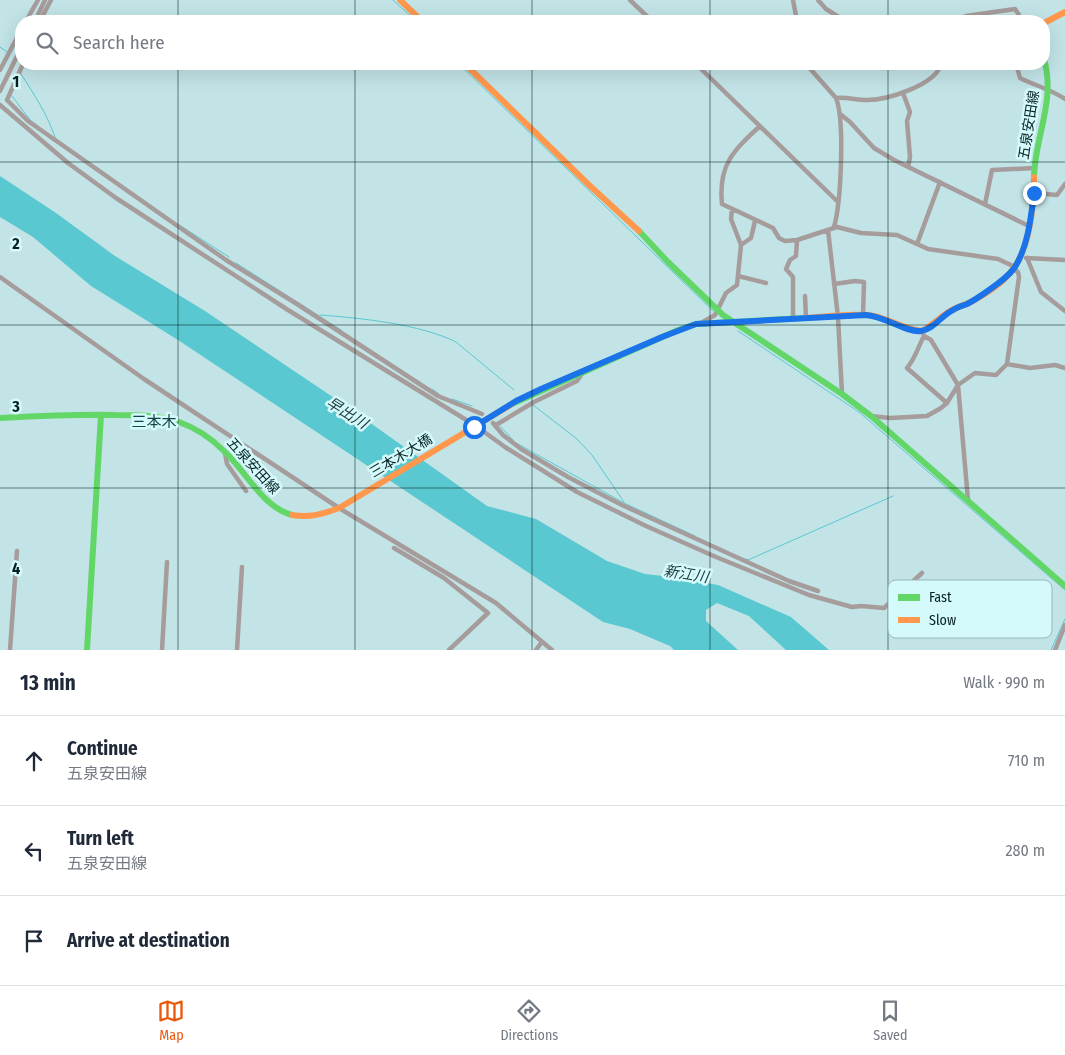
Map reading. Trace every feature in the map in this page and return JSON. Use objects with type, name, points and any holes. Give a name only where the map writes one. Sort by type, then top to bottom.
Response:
[{"type":"main road","points":[[400,0],[416,15]]},
{"type":"main road","points":[[1050,20],[1065,12]]},
{"type":"main road","points":[[471,70],[589,185],[629,220],[668,262],[718,310],[732,322],[842,394],[871,416],[1065,586]]},
{"type":"main road","name":"五泉安田線","points":[[923,333],[951,310],[968,304],[1006,277],[1023,257],[1048,89],[1047,70]]},
{"type":"main road","points":[[475,426],[516,401],[662,337],[699,324],[863,315],[875,316],[923,333]]},
{"type":"main road","points":[[87,650],[101,414]]},
{"type":"main road","name":"五泉安田線","points":[[0,418],[101,414],[142,415],[176,421],[209,438],[225,452],[272,506],[290,516],[325,514],[340,507]]},
{"type":"main road","name":"三本木大橋","points":[[340,507],[475,426]]},
{"type":"street","points":[[29,15],[38,0]]},
{"type":"street","points":[[38,15],[46,0]]},
{"type":"street","points":[[43,15],[51,0]]},
{"type":"street","points":[[630,0],[646,15]]},
{"type":"street","points":[[793,0],[797,15]]},
{"type":"street","points":[[818,0],[826,9],[836,15]]},
{"type":"street","points":[[973,15],[1015,9],[1019,15]]},
{"type":"street","points":[[0,70],[15,41]]},
{"type":"street","points":[[0,91],[15,60]]},
{"type":"street","points":[[20,70],[7,100],[28,122],[226,260],[438,396],[482,414]]},
{"type":"street","points":[[702,70],[838,202]]},
{"type":"street","points":[[811,70],[836,98],[840,114],[838,202],[834,227]]},
{"type":"street","points":[[836,98],[846,97],[867,100],[887,98],[904,93],[929,79],[939,70]]},
{"type":"street","points":[[1018,70],[1020,78],[1055,91],[1065,99]]},
{"type":"street","points":[[904,93],[910,112],[907,120],[910,157],[908,167]]},
{"type":"street","points":[[0,105],[68,163],[116,198],[288,310],[577,492],[646,526],[759,576],[809,595],[852,608],[862,606],[884,608],[888,604]]},
{"type":"street","points":[[840,114],[874,148],[908,167],[1029,226]]},
{"type":"street","points":[[760,126],[737,147],[724,173],[721,189],[722,204],[773,228],[779,238],[784,241],[797,240],[834,227],[861,233],[897,235],[928,249],[998,259],[1018,272],[1019,277],[1007,364],[996,375],[975,373],[958,385],[947,403],[932,414],[922,417],[890,418],[871,416]]},
{"type":"street","points":[[985,204],[992,170],[1035,168]]},
{"type":"street","points":[[917,244],[940,182]]},
{"type":"street","points":[[1034,193],[1057,195],[1065,184]]},
{"type":"street","points":[[699,324],[715,315],[726,293],[736,287],[740,246],[731,219],[732,209]]},
{"type":"street","points":[[740,246],[751,238],[755,221]]},
{"type":"street","points":[[828,230],[838,317],[842,394]]},
{"type":"street","points":[[793,319],[793,277],[786,269],[790,260],[796,256],[797,240]]},
{"type":"street","points":[[1023,257],[1065,260]]},
{"type":"street","points":[[1023,257],[1041,292],[1065,311]]},
{"type":"street","points":[[738,276],[766,283]]},
{"type":"street","points":[[0,278],[129,368],[340,507],[496,603],[552,650]]},
{"type":"street","points":[[834,284],[855,281],[864,282],[863,315]]},
{"type":"street","points":[[805,296],[806,318]]},
{"type":"street","points":[[947,403],[907,368],[914,361],[923,333],[931,340],[958,385],[968,500]]},
{"type":"street","points":[[1007,364],[1030,368],[1055,365],[1065,368]]},
{"type":"street","points":[[584,371],[578,381],[494,424],[503,435],[521,449],[568,477],[622,505],[781,578],[818,591]]},
{"type":"street","points":[[225,452],[227,464],[246,490]]},
{"type":"street","points":[[394,548],[444,578],[488,614],[449,650]]},
{"type":"street","points":[[10,650],[17,551]]},
{"type":"street","points":[[162,650],[167,562]]},
{"type":"street","points":[[237,650],[242,566]]},
{"type":"street","points":[[914,580],[922,573]]},
{"type":"street","points":[[1055,650],[1065,625]]},
{"type":"street","points":[[536,650],[542,643]]},
{"type":"water","name":"早出川","points":[[0,176],[56,213],[115,256],[205,311],[355,412],[487,506],[536,519],[607,561],[645,574],[718,585],[791,617],[829,650],[786,650],[749,616],[717,603],[706,610],[706,621],[738,650],[674,650],[670,646],[630,629],[603,622],[178,340],[91,286],[33,237],[0,217]]},
{"type":"waterway","points":[[393,0],[409,15]]},
{"type":"waterway","points":[[0,47],[7,52]]},
{"type":"waterway","points":[[465,70],[713,311]]},
{"type":"waterway","points":[[21,74],[44,112],[55,137]]},
{"type":"waterway","points":[[12,96],[31,121],[37,125]]},
{"type":"waterway","points":[[181,226],[229,257]]},
{"type":"waterway","points":[[236,263],[341,330]]},
{"type":"waterway","points":[[320,315],[408,326],[441,336],[456,342],[514,390]]},
{"type":"waterway","points":[[738,331],[859,412],[1065,590]]},
{"type":"waterway","points":[[432,389],[439,394]]},
{"type":"waterway","points":[[452,399],[472,406]]},
{"type":"waterway","points":[[533,405],[577,439],[592,455],[624,502]]},
{"type":"waterway","points":[[500,426],[513,440]]},
{"type":"waterway","points":[[516,443],[624,503],[695,536]]},
{"type":"waterway","points":[[746,559],[748,560],[893,496]]},
{"type":"waterway","points":[[1051,650],[1065,619]]},
{"type":"traffic: fast","points":[[1034,177],[1048,89],[1046,70]]},
{"type":"traffic: fast","points":[[639,231],[723,315],[842,394],[871,416],[1065,586]]},
{"type":"traffic: fast","points":[[512,404],[678,330],[696,324],[805,318]]},
{"type":"traffic: fast","points":[[87,650],[101,415]]},
{"type":"traffic: fast","points":[[0,418],[131,415],[179,422],[197,430],[214,442],[232,459],[263,497],[281,511],[292,515]]},
{"type":"traffic: slow","points":[[400,0],[416,15]]},
{"type":"traffic: slow","points":[[1050,20],[1065,12]]},
{"type":"traffic: slow","points":[[471,70],[639,231]]},
{"type":"traffic: slow","points":[[805,318],[866,315],[922,331],[950,311],[983,295],[1006,278],[1019,260],[1030,225],[1034,177]]},
{"type":"traffic: slow","points":[[292,515],[316,515],[339,508],[512,404]]},
{"type":"district","name":"三本木","points":[[154,422]]},
{"type":"route","points":[[474,427],[500,410],[541,389],[696,324],[866,315],[882,317],[908,328],[922,331],[951,310],[968,304],[980,296],[999,283],[1013,269],[1020,257],[1027,235],[1034,193]]},
{"type":"water label","name":"新江川","points":[[686,574]]}]
